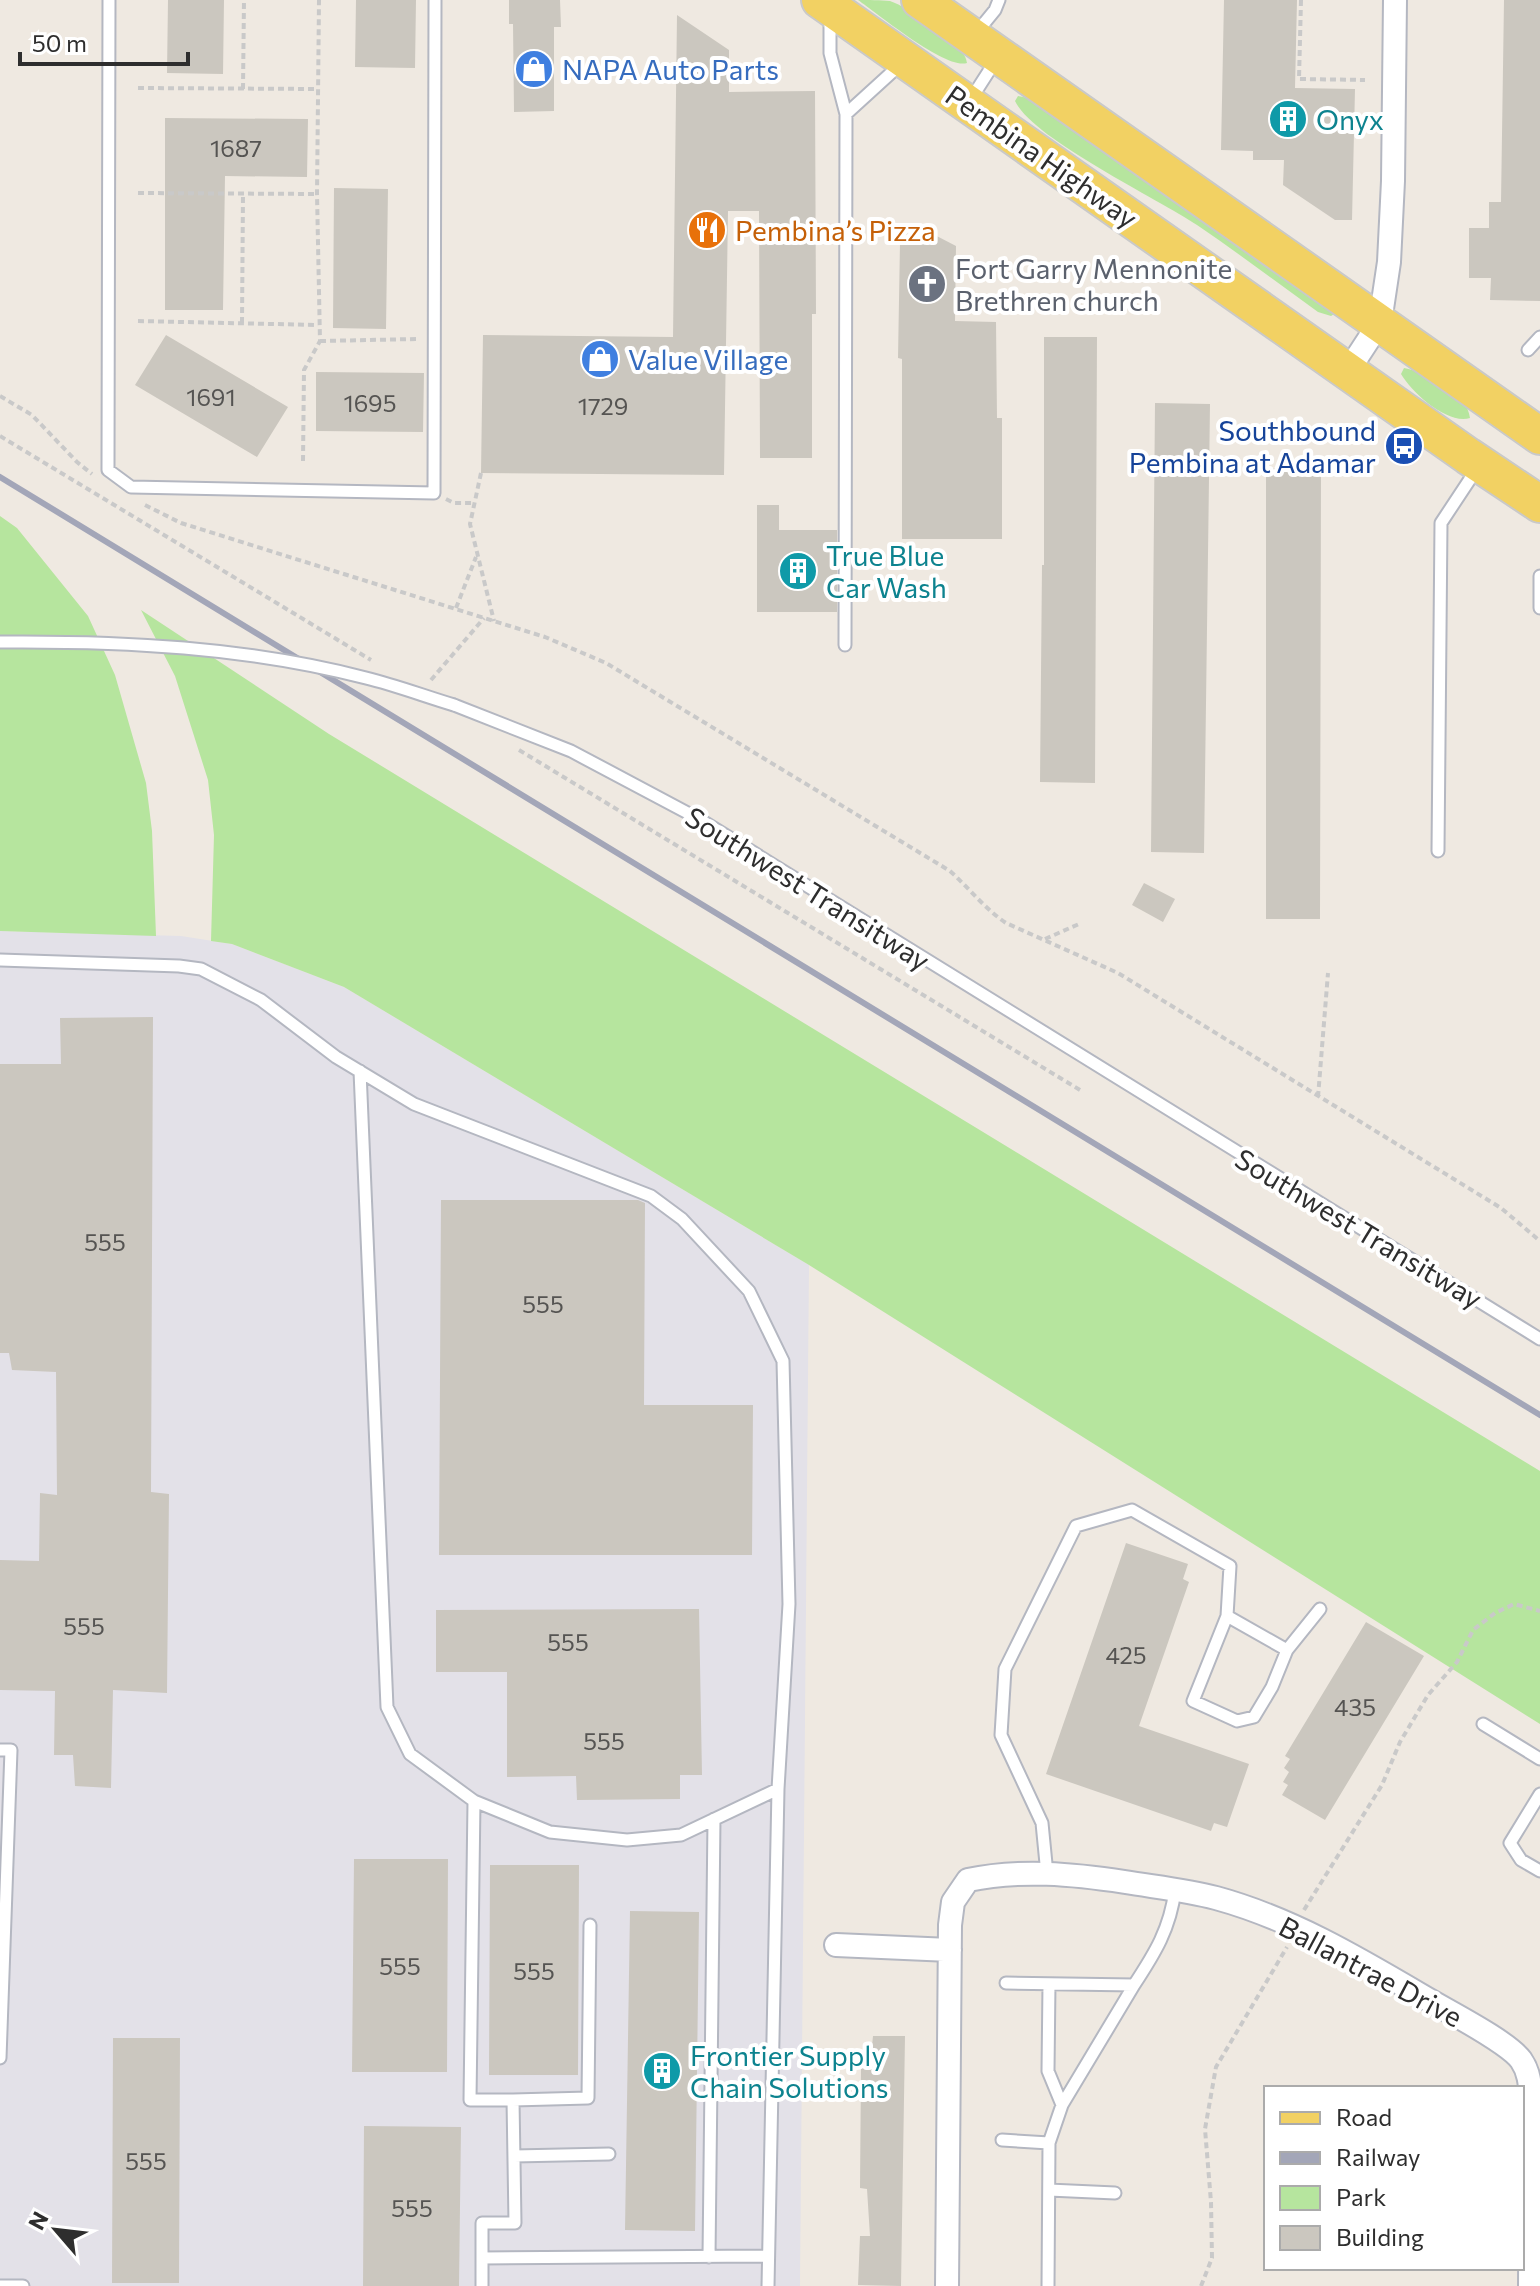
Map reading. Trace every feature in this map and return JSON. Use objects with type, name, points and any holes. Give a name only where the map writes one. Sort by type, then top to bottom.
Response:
[{"type":"main road","name":"Pembina Highway","points":[[920,0],[1540,436]]},
{"type":"main road","name":"Pembina Highway","points":[[825,3],[1540,504]]},
{"type":"street","points":[[1348,371],[1380,322],[1389,262],[1395,0]]},
{"type":"street","name":"Ballantrae Drive","points":[[947,2286],[953,1902],[968,1880],[1002,1872],[1087,1876],[1215,1898],[1294,1927],[1346,1951],[1484,2033],[1520,2058],[1534,2075],[1531,2101],[1530,2286]]},
{"type":"street","points":[[836,1945],[950,1950]]},
{"type":"lane","points":[[109,0],[108,470],[131,487],[434,493],[435,0]]},
{"type":"lane","points":[[967,104],[999,0]]},
{"type":"lane","points":[[825,3],[830,53],[846,114],[845,645]]},
{"type":"lane","points":[[846,114],[906,60]]},
{"type":"lane","points":[[1528,350],[1540,337]]},
{"type":"lane","points":[[1438,851],[1441,523],[1480,464]]},
{"type":"lane","points":[[1540,576],[1540,608]]},
{"type":"lane","name":"Southwest Transitway","points":[[0,642],[167,647],[287,661],[366,678],[454,705],[571,751],[699,819],[1540,1339]]},
{"type":"lane","points":[[0,960],[201,969],[261,1000],[336,1057],[414,1104],[651,1196],[682,1219],[749,1291],[783,1361],[789,1604],[778,1789],[768,2286]]},
{"type":"lane","points":[[360,1071],[387,1707],[410,1754],[474,1801],[550,1832],[627,1840],[681,1835],[778,1789]]},
{"type":"lane","points":[[1047,1874],[1042,1823],[1001,1735],[1005,1669],[1076,1526],[1132,1510],[1230,1566],[1227,1616],[1193,1701],[1237,1721],[1254,1717],[1272,1687],[1287,1650],[1320,1609]]},
{"type":"lane","points":[[1227,1616],[1287,1650]]},
{"type":"lane","points":[[1483,1724],[1540,1759]]},
{"type":"lane","points":[[0,1750],[11,1750],[3,1880],[0,2058]]},
{"type":"lane","points":[[1540,1794],[1510,1843],[1521,1860],[1540,1871]]},
{"type":"lane","points":[[474,1801],[470,2100],[588,2098],[590,1925]]},
{"type":"lane","points":[[709,2257],[714,1819]]},
{"type":"lane","points":[[1048,2286],[1049,2143],[1062,2105],[1156,1951],[1172,1918],[1175,1890]]},
{"type":"lane","points":[[1006,1983],[1134,1985]]},
{"type":"lane","points":[[1049,1984],[1048,2071],[1062,2105]]},
{"type":"lane","points":[[482,2286],[482,2223],[515,2223],[513,2100]]},
{"type":"lane","points":[[1002,2140],[1049,2143]]},
{"type":"lane","points":[[514,2156],[609,2154]]},
{"type":"lane","points":[[1049,2190],[1115,2193]]},
{"type":"lane","points":[[482,2258],[768,2256]]},
{"type":"lane","points":[[0,2286],[23,2286]]},
{"type":"path","points":[[243,89],[244,0]]},
{"type":"path","points":[[303,461],[304,370],[320,341],[317,194],[319,0]]},
{"type":"path","points":[[1301,0],[1299,79],[1365,80]]},
{"type":"path","points":[[138,88],[318,89]]},
{"type":"path","points":[[138,193],[317,194]]},
{"type":"path","points":[[242,323],[243,193]]},
{"type":"path","points":[[138,321],[318,325]]},
{"type":"path","points":[[320,341],[434,339]]},
{"type":"path","points":[[0,396],[32,415],[77,462],[97,477]]},
{"type":"path","points":[[0,436],[381,666]]},
{"type":"path","points":[[481,473],[470,524],[494,621]]},
{"type":"path","points":[[434,493],[454,503],[474,503]]},
{"type":"path","points":[[134,499],[181,523],[545,637],[606,663],[950,871],[995,916],[1118,973],[1501,1208],[1540,1241]]},
{"type":"path","points":[[456,609],[477,554]]},
{"type":"path","points":[[430,681],[484,618]]},
{"type":"path","points":[[516,748],[1080,1090]]},
{"type":"path","points":[[1043,940],[1079,924]]},
{"type":"path","points":[[1318,1097],[1328,973]]},
{"type":"path","points":[[1201,2286],[1212,2258],[1205,2129],[1216,2067],[1283,1957],[1294,1927],[1382,1785],[1400,1742],[1428,1695],[1457,1662],[1473,1630],[1495,1613],[1514,1604],[1540,1611]]},
{"type":"shaded area","points":[[0,931],[181,936],[232,944],[344,987],[809,1265],[800,2286],[0,2286]]},
{"type":"green space","points":[[858,0],[890,1],[910,11],[958,46],[967,63],[957,63],[929,50]]},
{"type":"green space","points":[[1018,96],[1033,99],[1336,313],[1331,316],[1318,312],[1197,225],[1045,133],[1015,101]]},
{"type":"green space","points":[[1404,368],[1445,385],[1462,400],[1470,418],[1451,417],[1431,406],[1406,382],[1401,374]]},
{"type":"green space","points":[[0,516],[17,528],[88,616],[115,675],[146,783],[152,831],[156,936],[0,931]]},
{"type":"green space","points":[[141,610],[329,734],[1540,1471],[1540,1724],[809,1265],[344,987],[232,944],[211,941],[214,835],[208,780],[175,676]]},
{"type":"building","points":[[168,0],[224,0],[223,74],[167,73]]},
{"type":"building","points":[[356,0],[416,0],[415,68],[355,67]]},
{"type":"building","name":"NAPA Auto Parts","points":[[509,0],[560,0],[561,27],[554,27],[554,111],[514,112],[513,24],[509,24]]},
{"type":"building","name":"Onyx","points":[[1224,0],[1297,0],[1295,88],[1355,89],[1352,220],[1335,220],[1283,185],[1284,160],[1253,160],[1253,151],[1221,150]]},
{"type":"building","points":[[1504,0],[1540,0],[1540,301],[1490,300],[1491,278],[1469,278],[1469,228],[1489,228],[1489,202],[1501,202]]},
{"type":"building","points":[[677,15],[729,50],[729,92],[815,91],[816,314],[812,314],[812,458],[760,458],[759,211],[728,211],[724,475],[481,473],[483,335],[673,337]]},
{"type":"building","points":[[165,118],[308,119],[307,177],[225,176],[223,310],[165,310]]},
{"type":"building","points":[[334,188],[388,189],[386,329],[333,328]]},
{"type":"building","points":[[929,232],[956,246],[955,321],[996,322],[997,418],[1002,418],[1002,539],[902,539],[902,359],[898,358],[900,243]]},
{"type":"building","points":[[166,335],[288,407],[257,457],[135,385]]},
{"type":"building","points":[[1044,337],[1097,337],[1095,783],[1040,782]]},
{"type":"building","points":[[316,372],[424,373],[423,432],[316,431]]},
{"type":"building","points":[[1155,403],[1210,404],[1204,853],[1151,852]]},
{"type":"building","points":[[1266,468],[1321,468],[1320,919],[1266,919]]},
{"type":"building","name":"True Blue Car Wash","points":[[757,505],[779,505],[779,530],[837,530],[837,612],[757,612]]},
{"type":"building","points":[[1144,883],[1175,899],[1163,922],[1132,905]]},
{"type":"building","points":[[153,1017],[151,1492],[169,1494],[167,1693],[113,1690],[111,1788],[75,1786],[73,1755],[54,1755],[55,1691],[0,1690],[0,1560],[39,1561],[40,1493],[57,1495],[56,1372],[12,1370],[9,1353],[0,1353],[0,1064],[61,1064],[60,1018]]},
{"type":"building","points":[[441,1200],[638,1200],[645,1203],[644,1405],[753,1405],[752,1555],[439,1555]]},
{"type":"building","points":[[1126,1543],[1188,1564],[1183,1579],[1189,1582],[1139,1726],[1249,1764],[1227,1827],[1214,1823],[1211,1831],[1046,1774]]},
{"type":"building","points":[[699,1609],[702,1775],[680,1775],[680,1799],[577,1800],[576,1776],[507,1777],[507,1672],[436,1672],[436,1610]]},
{"type":"building","points":[[1366,1622],[1424,1656],[1325,1820],[1282,1795],[1288,1785],[1283,1782],[1289,1772],[1284,1768],[1290,1759],[1285,1756]]},
{"type":"building","points":[[354,1859],[448,1859],[447,2072],[352,2072]]},
{"type":"building","points":[[490,1865],[579,1865],[578,2075],[489,2075]]},
{"type":"building","name":"Frontier Supply Chain Solutions","points":[[630,1911],[699,1912],[695,2231],[625,2230]]},
{"type":"building","points":[[873,2036],[905,2036],[901,2286],[858,2285],[860,2236],[870,2236],[867,2189],[860,2188],[861,2068],[863,2046],[872,2046]]},
{"type":"building","points":[[113,2038],[180,2038],[179,2283],[112,2283]]},
{"type":"building","points":[[364,2126],[461,2127],[459,2286],[363,2286]]},
{"type":"railway","points":[[0,477],[1540,1415]]},
{"type":"place","name":"NAPA Auto Parts","points":[[534,69]]},
{"type":"place","name":"Onyx","points":[[1288,119]]},
{"type":"place","name":"Pembina’s Pizza","points":[[707,230]]},
{"type":"place","name":"Fort Garry Mennonite Brethren church","points":[[927,284]]},
{"type":"place","name":"Value Village","points":[[600,359]]},
{"type":"place","name":"Southbound Pembina at Adamar","points":[[1404,446]]},
{"type":"place","name":"True Blue Car Wash","points":[[798,571]]},
{"type":"place","name":"Frontier Supply Chain Solutions","points":[[662,2071]]}]
